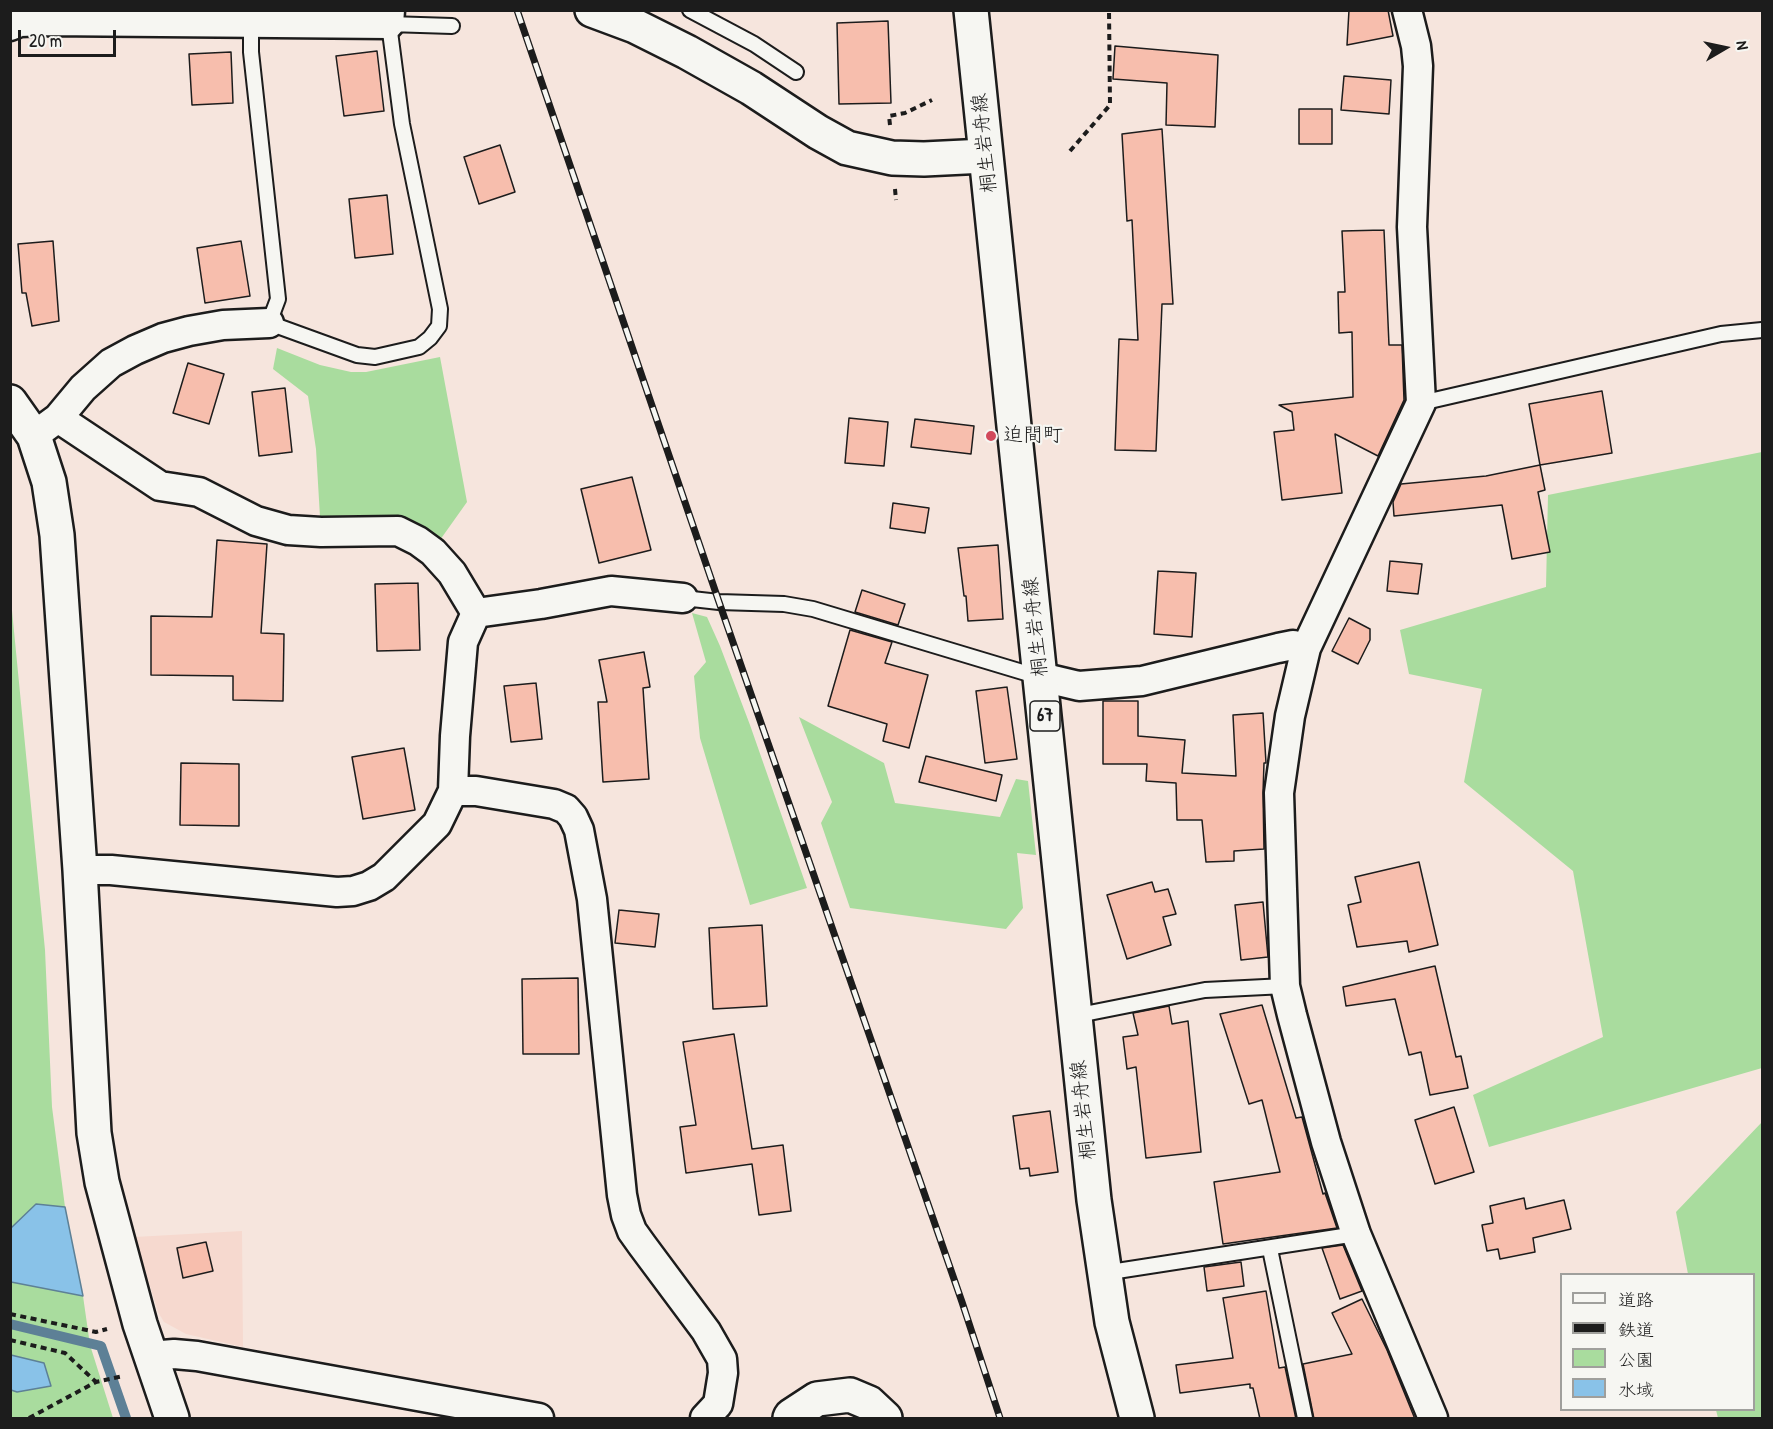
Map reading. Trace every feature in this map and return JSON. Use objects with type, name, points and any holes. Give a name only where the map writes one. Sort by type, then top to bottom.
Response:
[{"type":"street","points":[[592,10],[634,26],[687,52],[751,88],[818,132],[848,148],[892,158],[985,156]]},
{"type":"street","name":"桐生岩舟線","points":[[971,10],[1074,1016],[1104,1273],[1120,1355],[1137,1419]]},
{"type":"street","points":[[1407,10],[1416,46],[1418,66],[1413,227],[1421,403],[1306,648],[1290,716],[1279,793],[1285,986],[1326,1142],[1356,1234],[1433,1419]]},
{"type":"street","points":[[10,26],[20,22],[48,21],[251,24],[390,16]]},
{"type":"street","points":[[172,1419],[140,1324],[102,1182],[94,1133],[80,870],[57,535],[49,482],[46,427],[83,388],[111,363],[135,350],[163,338],[189,331],[222,325],[269,323]]},
{"type":"street","points":[[10,402],[46,427],[160,486],[199,492],[256,521],[288,530],[398,531],[433,552],[452,573],[476,613]]},
{"type":"street","points":[[476,613],[611,591],[683,598]]},
{"type":"street","points":[[80,870],[111,870],[337,892],[353,891],[369,886],[384,877],[437,824],[453,791],[454,736],[463,642],[476,613]]},
{"type":"street","points":[[1041,677],[1079,686],[1142,681],[1278,648],[1293,645],[1306,648]]},
{"type":"street","points":[[453,791],[476,791],[554,804],[566,809],[579,830],[592,899],[622,1195],[626,1215],[632,1231],[706,1331],[722,1359],[723,1373],[718,1404],[705,1419]]},
{"type":"street","points":[[153,1364],[174,1354],[197,1356],[539,1419]]},
{"type":"street","points":[[790,1419],[817,1399],[850,1395],[869,1403],[885,1419]]},
{"type":"lane","points":[[690,10],[754,44],[796,72]]},
{"type":"lane","points":[[251,24],[251,52],[278,299],[269,323],[357,355],[375,357],[419,347],[439,326],[440,309],[402,124],[390,16],[452,26]]},
{"type":"lane","points":[[1421,403],[1721,334],[1762,330]]},
{"type":"lane","points":[[683,598],[718,602],[784,604],[813,609],[1041,677]]},
{"type":"lane","points":[[1074,1016],[1205,990],[1285,986]]},
{"type":"lane","points":[[1104,1273],[1356,1234]]},
{"type":"lane","points":[[1270,1249],[1305,1419]]},
{"type":"path","points":[[1070,151],[1110,105],[1109,10]]},
{"type":"path","points":[[889,116],[904,113],[932,100]]},
{"type":"path","points":[[10,1314],[96,1332],[116,1326],[140,1324]]},
{"type":"path","points":[[10,1340],[65,1353],[96,1382]]},
{"type":"path","points":[[31,1418],[96,1382],[130,1374],[153,1364]]},
{"type":"shaded area","points":[[242,1231],[243,1347],[186,1334],[164,1322],[158,1312],[135,1237]]},
{"type":"green space","points":[[277,348],[320,365],[351,372],[366,372],[440,357],[467,502],[440,540],[401,516],[320,517],[316,449],[308,396],[273,369]]},
{"type":"green space","points":[[1762,452],[1762,1068],[1489,1147],[1473,1095],[1603,1037],[1573,871],[1464,782],[1482,689],[1409,674],[1400,630],[1546,587],[1548,495]]},
{"type":"green space","points":[[10,590],[45,950],[52,1107],[65,1207],[83,1296],[90,1345],[113,1418],[11,1418]]},
{"type":"green space","points":[[692,613],[707,617],[720,646],[807,888],[750,905],[700,738],[694,676],[706,662]]},
{"type":"green space","points":[[799,717],[884,763],[895,803],[1000,817],[1016,779],[1028,781],[1036,855],[1017,853],[1023,908],[1006,929],[850,908],[821,823],[832,802]]},
{"type":"green space","points":[[1762,1122],[1762,1418],[1718,1418],[1716,1411],[1755,1411],[1755,1273],[1688,1273],[1676,1212]]},
{"type":"water","points":[[36,1204],[65,1207],[83,1296],[11,1282],[11,1228]]},
{"type":"water","points":[[11,1355],[44,1363],[51,1386],[17,1392],[11,1390]]},
{"type":"building","points":[[1349,10],[1388,10],[1393,36],[1347,45]]},
{"type":"building","points":[[888,21],[891,103],[839,104],[837,23]]},
{"type":"building","points":[[1115,46],[1218,55],[1215,127],[1166,125],[1167,83],[1113,79]]},
{"type":"building","points":[[377,51],[384,111],[344,116],[336,56]]},
{"type":"building","points":[[231,52],[233,103],[192,105],[189,54]]},
{"type":"building","points":[[1344,76],[1391,80],[1389,114],[1341,110]]},
{"type":"building","points":[[1299,109],[1332,109],[1332,144],[1299,144]]},
{"type":"building","points":[[1162,129],[1173,304],[1162,304],[1156,451],[1115,450],[1119,339],[1138,340],[1132,220],[1127,221],[1122,134]]},
{"type":"building","points":[[500,145],[515,192],[479,204],[464,157]]},
{"type":"building","points":[[387,195],[393,254],[355,258],[349,199]]},
{"type":"building","points":[[1384,230],[1389,345],[1402,345],[1404,400],[1378,456],[1335,434],[1342,493],[1282,500],[1274,432],[1294,430],[1292,412],[1279,405],[1353,397],[1352,332],[1339,333],[1338,292],[1345,292],[1342,231]]},
{"type":"building","points":[[53,241],[59,321],[32,326],[26,293],[22,293],[18,244]]},
{"type":"building","points":[[241,241],[250,296],[205,303],[197,248]]},
{"type":"building","points":[[188,363],[224,374],[209,424],[173,413]]},
{"type":"building","points":[[285,388],[292,452],[259,456],[252,392]]},
{"type":"building","points":[[1602,391],[1612,453],[1540,465],[1529,404]]},
{"type":"building","points":[[849,418],[888,422],[884,466],[845,463]]},
{"type":"building","points":[[915,419],[974,426],[971,454],[911,447]]},
{"type":"building","points":[[1540,465],[1545,490],[1538,492],[1550,552],[1512,559],[1502,505],[1394,516],[1393,502],[1401,484],[1486,476]]},
{"type":"building","points":[[632,477],[651,550],[599,563],[581,489]]},
{"type":"building","points":[[893,503],[929,508],[925,533],[890,528]]},
{"type":"building","points":[[217,540],[267,544],[261,633],[284,634],[283,701],[233,700],[233,676],[151,675],[151,616],[212,617]]},
{"type":"building","points":[[998,545],[1003,619],[968,621],[958,548]]},
{"type":"building","points":[[1390,561],[1422,564],[1418,594],[1387,591]]},
{"type":"building","points":[[1158,571],[1196,573],[1192,637],[1154,634]]},
{"type":"building","points":[[418,583],[420,650],[377,651],[375,584]]},
{"type":"building","points":[[862,590],[905,604],[898,625],[855,612]]},
{"type":"building","points":[[1349,618],[1370,629],[1370,640],[1358,664],[1332,651]]},
{"type":"building","points":[[850,630],[892,642],[885,663],[928,675],[909,748],[883,741],[887,724],[828,706]]},
{"type":"building","points":[[644,652],[650,687],[643,688],[649,779],[603,782],[598,702],[607,702],[599,660]]},
{"type":"building","points":[[536,683],[542,739],[511,742],[504,686]]},
{"type":"building","points":[[1007,687],[1017,759],[985,763],[976,691]]},
{"type":"building","points":[[1103,701],[1138,701],[1138,736],[1185,740],[1182,773],[1236,776],[1233,715],[1263,713],[1266,763],[1264,763],[1263,793],[1264,849],[1234,851],[1234,861],[1206,862],[1202,820],[1177,820],[1176,783],[1146,781],[1147,764],[1103,764]]},
{"type":"building","points":[[404,748],[415,810],[363,819],[352,757]]},
{"type":"building","points":[[926,756],[1002,775],[996,801],[919,782]]},
{"type":"building","points":[[181,763],[239,764],[239,826],[180,825]]},
{"type":"building","points":[[1419,862],[1438,945],[1409,952],[1407,941],[1357,947],[1348,905],[1361,902],[1355,877]]},
{"type":"building","points":[[1152,882],[1155,892],[1168,889],[1176,914],[1163,917],[1171,945],[1127,959],[1107,895]]},
{"type":"building","points":[[1263,902],[1268,957],[1241,960],[1235,905]]},
{"type":"building","points":[[619,910],[659,914],[655,947],[615,943]]},
{"type":"building","points":[[762,925],[767,1006],[713,1009],[709,928]]},
{"type":"building","points":[[1435,966],[1456,1057],[1461,1056],[1468,1088],[1430,1095],[1421,1052],[1409,1055],[1395,999],[1346,1006],[1343,987]]},
{"type":"building","points":[[578,978],[579,1054],[523,1054],[522,979]]},
{"type":"building","points":[[1262,1005],[1296,1118],[1302,1117],[1323,1194],[1325,1193],[1337,1228],[1223,1244],[1214,1182],[1280,1172],[1262,1100],[1249,1104],[1220,1014]]},
{"type":"building","points":[[1169,1006],[1172,1024],[1188,1021],[1201,1152],[1146,1158],[1136,1067],[1127,1069],[1123,1037],[1138,1035],[1133,1013]]},
{"type":"building","points":[[734,1034],[752,1149],[783,1145],[791,1211],[759,1215],[752,1164],[686,1173],[680,1127],[696,1125],[683,1042]]},
{"type":"building","points":[[1454,1107],[1474,1172],[1435,1184],[1415,1120]]},
{"type":"building","points":[[1050,1111],[1058,1172],[1030,1176],[1029,1168],[1020,1169],[1013,1116]]},
{"type":"building","points":[[1524,1198],[1526,1209],[1564,1200],[1571,1229],[1533,1238],[1535,1252],[1500,1259],[1498,1249],[1487,1251],[1482,1225],[1493,1223],[1490,1206]]},
{"type":"building","points":[[206,1242],[213,1271],[183,1278],[177,1248]]},
{"type":"building","points":[[1343,1245],[1362,1291],[1340,1299],[1322,1248]]},
{"type":"building","points":[[1241,1262],[1244,1286],[1207,1291],[1204,1267]]},
{"type":"building","points":[[1266,1291],[1279,1368],[1285,1367],[1296,1419],[1260,1419],[1250,1384],[1180,1393],[1176,1365],[1233,1358],[1223,1298]]},
{"type":"building","points":[[1362,1299],[1387,1350],[1415,1419],[1314,1419],[1303,1364],[1352,1354],[1332,1313]]},
{"type":"waterway","points":[[10,1324],[101,1346],[126,1418]]},
{"type":"railway","points":[[517,10],[1000,1418]]},
{"type":"place","name":"迫間町","points":[[991,436]]}]
